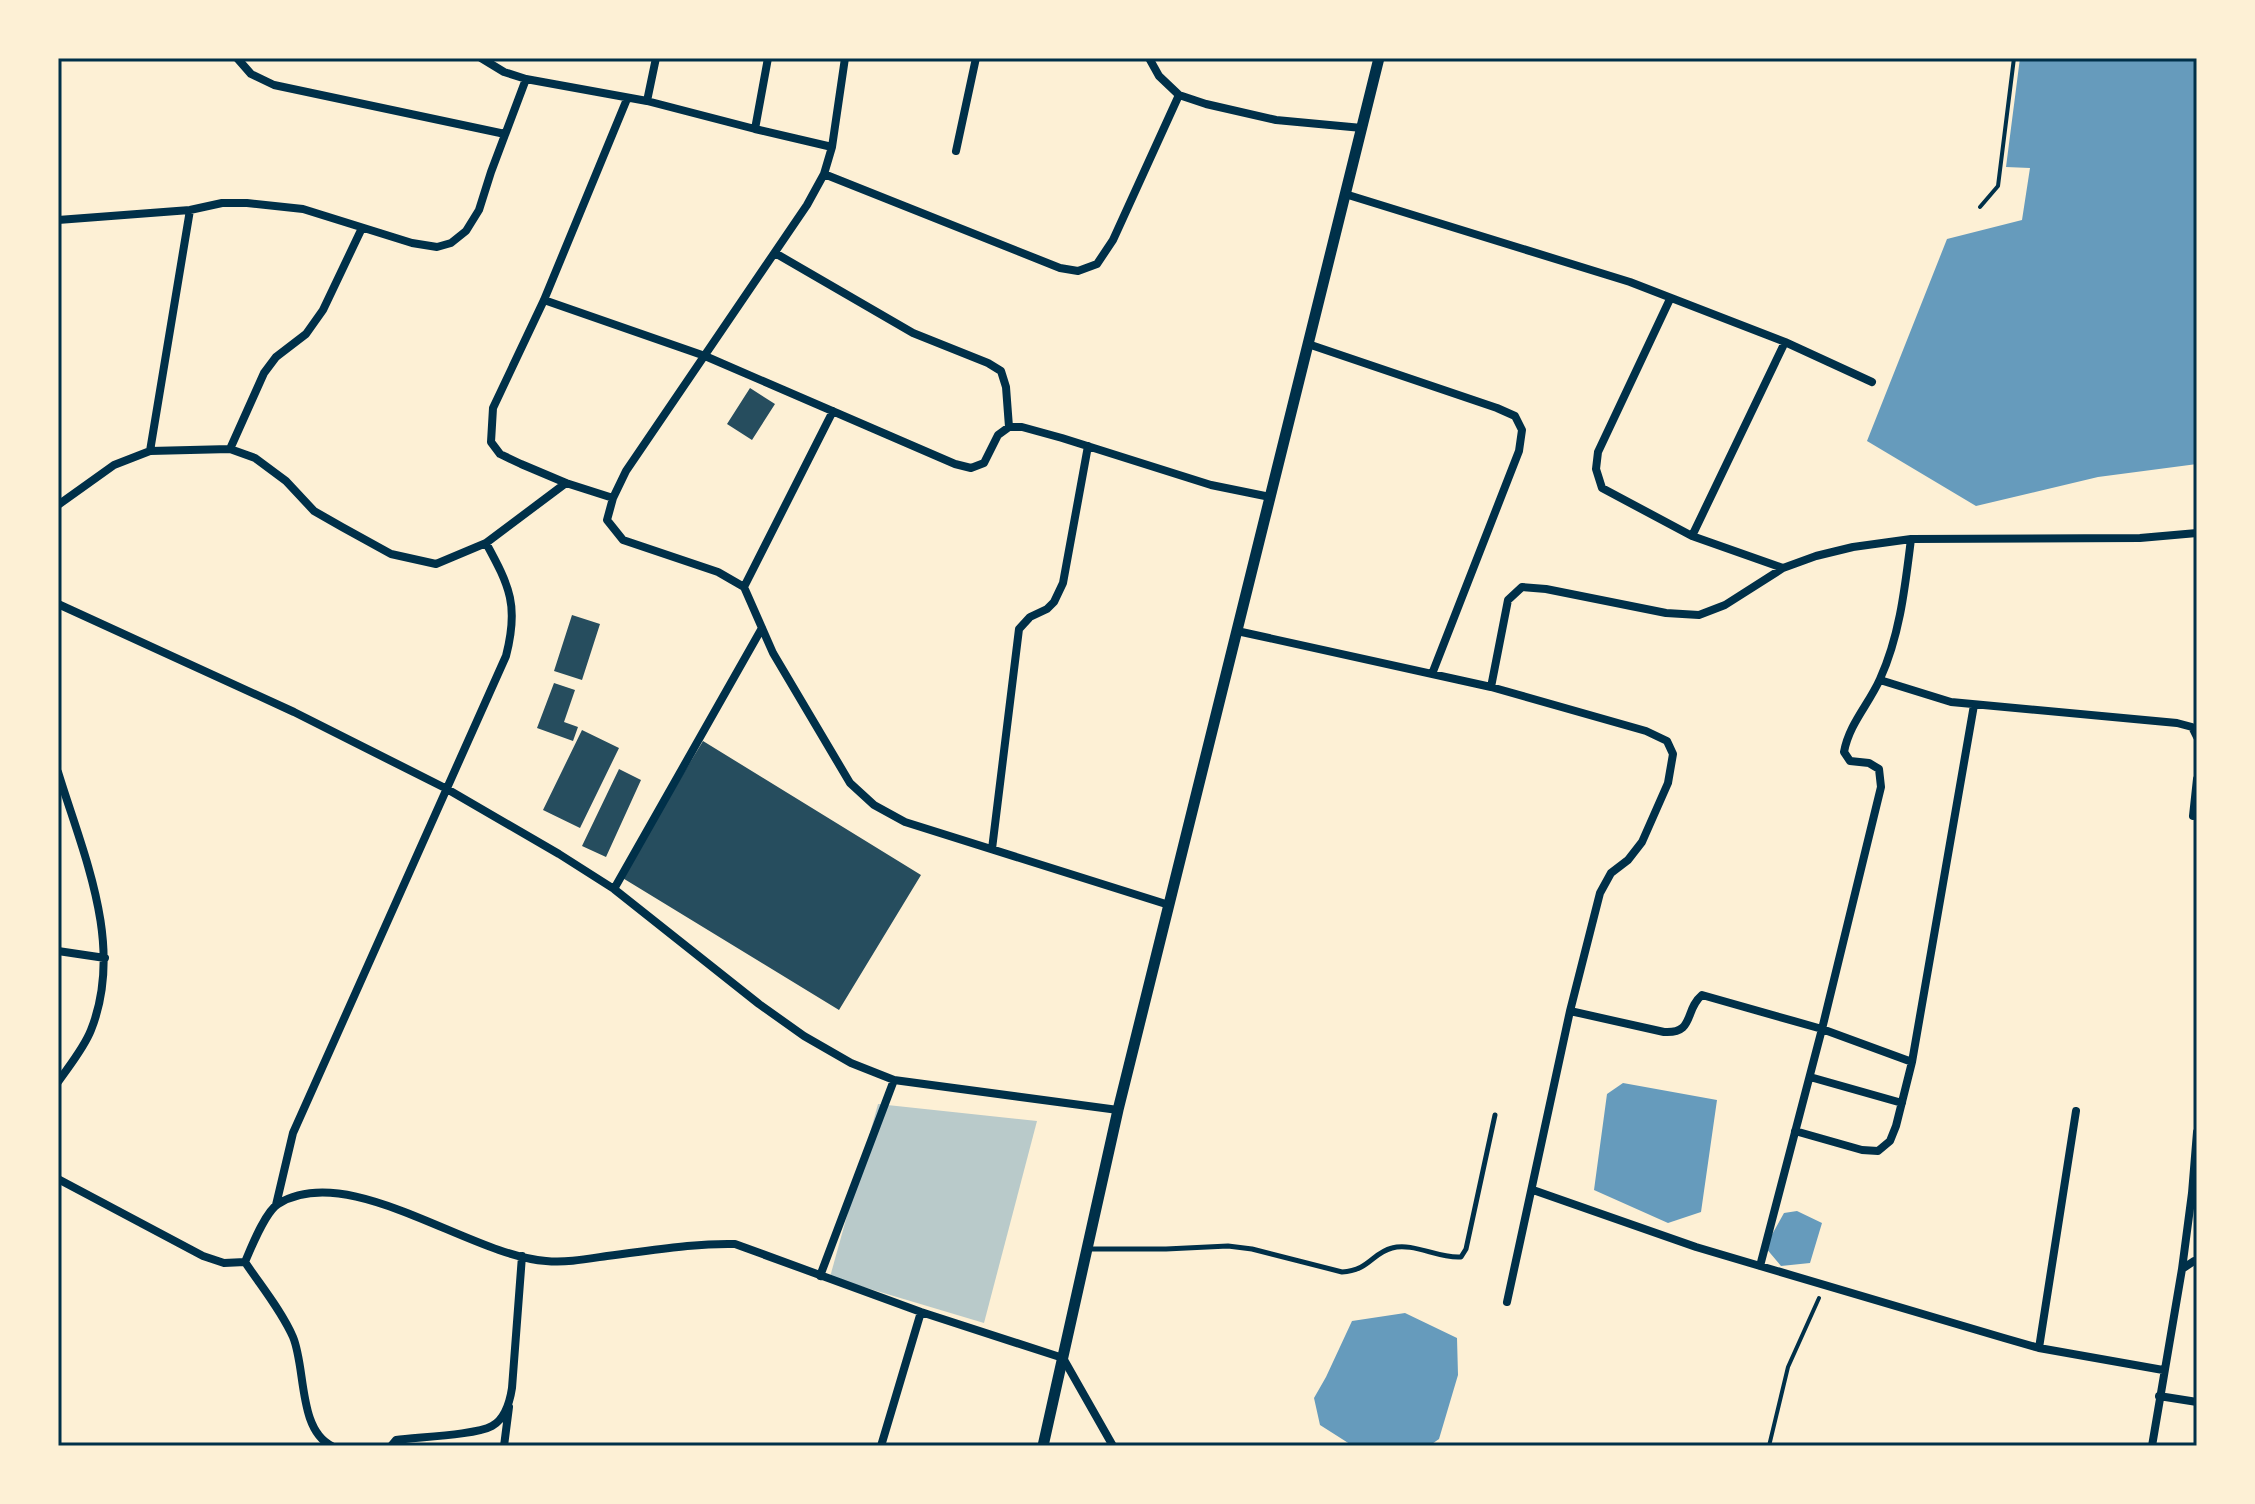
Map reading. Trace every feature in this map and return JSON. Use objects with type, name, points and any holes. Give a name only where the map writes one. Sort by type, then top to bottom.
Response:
[{"type":"street","points":[[237,58],[251,74],[274,85],[505,134]]},
{"type":"street","points":[[481,58],[504,72],[526,79],[647,101],[832,147]]},
{"type":"street","points":[[647,101],[656,58]]},
{"type":"street","points":[[755,129],[768,58]]},
{"type":"street","points":[[845,58],[832,147],[824,174],[807,205],[626,471],[607,520],[623,540],[718,572],[744,587],[773,653],[850,783],[874,805],[905,822],[1169,905]]},
{"type":"street","points":[[956,151],[976,58]]},
{"type":"street","points":[[1149,58],[1159,76],[1179,95],[1206,104],[1263,117],[1362,128]]},
{"type":"street","points":[[1043,1446],[1118,1110],[1379,58]]},
{"type":"street","points":[[58,220],[190,210],[222,203],[273,205],[303,209],[412,243],[437,247],[451,243],[466,231],[479,210],[526,79]]},
{"type":"street","points":[[824,174],[1060,268],[1078,271],[1097,264],[1113,240],[1179,95]]},
{"type":"street","points":[[613,498],[566,483],[500,454],[491,442],[493,408],[544,300],[627,99]]},
{"type":"street","points":[[1345,194],[1630,282],[1785,342],[1872,382]]},
{"type":"street","points":[[150,451],[190,210]]},
{"type":"street","points":[[230,449],[264,373],[276,357],[306,334],[323,310],[362,228]]},
{"type":"street","points":[[775,253],[913,333],[1001,371],[1006,387],[1009,427]]},
{"type":"street","points":[[1670,299],[1598,452],[1596,469],[1602,488],[1692,536],[1783,568]]},
{"type":"street","points":[[544,300],[705,356],[955,464],[971,468],[984,463],[998,435],[1009,427],[1022,427],[1211,485],[1270,497]]},
{"type":"street","points":[[1692,536],[1785,342]]},
{"type":"street","points":[[1308,344],[1506,412],[1515,416],[1522,430],[1519,451],[1432,674]]},
{"type":"street","points":[[744,587],[833,411]]},
{"type":"street","points":[[992,849],[1019,629],[1030,617],[1054,602],[1063,583],[1088,446]]},
{"type":"street","points":[[58,505],[114,465],[150,451],[230,449],[255,458],[286,481],[314,511],[391,554],[436,564],[486,543],[566,483]]},
{"type":"street","points":[[1491,687],[1508,600],[1522,587],[1666,613],[1699,615],[1725,605],[1783,568],[1853,547],[1911,539],[2140,538],[2197,533]]},
{"type":"street","points":[[1760,1266],[1881,787],[1879,769],[1869,763],[1850,761],[1844,752],[1847,737],[1880,680],[1896,633],[1911,539]]},
{"type":"street","points":[[245,1262],[258,1232],[276,1205],[293,1133],[506,656],[512,634],[513,605],[506,578],[486,543]]},
{"type":"street","points":[[58,604],[294,712],[447,789],[614,889],[759,1004],[804,1036],[851,1063],[894,1080],[1118,1110]]},
{"type":"street","points":[[614,889],[762,628]]},
{"type":"street","points":[[1237,631],[1491,687],[1646,731],[1667,741],[1673,754],[1668,783],[1642,842],[1628,860],[1611,873],[1600,893],[1570,1011],[1507,1302]]},
{"type":"street","points":[[1880,680],[1951,702],[2177,723],[2192,727],[2197,737]]},
{"type":"street","points":[[1795,1131],[1862,1150],[1878,1151],[1890,1141],[1912,1062],[1974,705]]},
{"type":"street","points":[[58,772],[97,900],[105,958],[102,996],[91,1033],[58,1082]]},
{"type":"street","points":[[2193,816],[2197,779]]},
{"type":"street","points":[[58,951],[105,958]]},
{"type":"street","points":[[1570,1011],[1674,1033],[1688,1021],[1694,1002],[1702,995],[1822,1029],[1912,1062]]},
{"type":"street","points":[[1810,1077],[1902,1103]]},
{"type":"street","points":[[820,1276],[894,1080]]},
{"type":"street","points":[[2039,1348],[2076,1111]]},
{"type":"street","points":[[2152,1446],[2195,1194],[2197,1132]]},
{"type":"street","points":[[58,1179],[203,1256],[224,1263],[245,1262]]},
{"type":"street","points":[[1533,1190],[1696,1247],[2039,1348],[2163,1370]]},
{"type":"street","points":[[276,1205],[303,1195],[339,1193],[374,1201],[487,1245],[546,1261],[578,1260],[704,1244],[735,1244],[921,1312],[1063,1358],[1113,1446]]},
{"type":"street","points":[[504,1446],[512,1388],[522,1256]]},
{"type":"street","points":[[245,1262],[294,1339],[308,1412],[315,1432],[332,1446]]},
{"type":"street","points":[[2182,1269],[2197,1262]]},
{"type":"street","points":[[881,1446],[921,1312]]},
{"type":"street","points":[[2159,1396],[2197,1402]]},
{"type":"street","points":[[391,1446],[396,1440],[493,1426],[509,1407]]},
{"type":"lane","points":[[1087,1249],[1228,1246],[1252,1249],[1342,1272],[1356,1271],[1391,1248],[1404,1247],[1452,1258],[1461,1257],[1466,1249],[1495,1115]]},
{"type":"path","points":[[1980,207],[1998,186],[2014,58]]},
{"type":"path","points":[[1769,1446],[1788,1367],[1825,1285]]},
{"type":"shaded area","points":[[878,1104],[1037,1121],[984,1323],[830,1277]]},
{"type":"water","points":[[2020,58],[2197,58],[2197,464],[2098,477],[1976,506],[1867,441],[1947,239],[2022,220],[2030,168],[2006,167]]},
{"type":"water","points":[[1623,1083],[1717,1100],[1701,1212],[1668,1223],[1594,1190],[1607,1094]]},
{"type":"water","points":[[1797,1211],[1822,1223],[1810,1263],[1781,1266],[1765,1247],[1784,1213]]},
{"type":"water","points":[[1405,1313],[1457,1338],[1458,1375],[1439,1439],[1429,1446],[1353,1446],[1320,1425],[1314,1398],[1352,1321]]},
{"type":"building","points":[[750,388],[775,404],[752,440],[727,424]]},
{"type":"building","points":[[572,615],[600,624],[582,680],[554,671]]},
{"type":"building","points":[[554,683],[575,690],[564,722],[578,727],[573,741],[537,728]]},
{"type":"building","points":[[582,730],[619,748],[580,828],[543,810]]},
{"type":"building","points":[[703,741],[921,875],[839,1010],[621,877]]},
{"type":"building","points":[[619,769],[641,780],[606,857],[582,846]]}]
